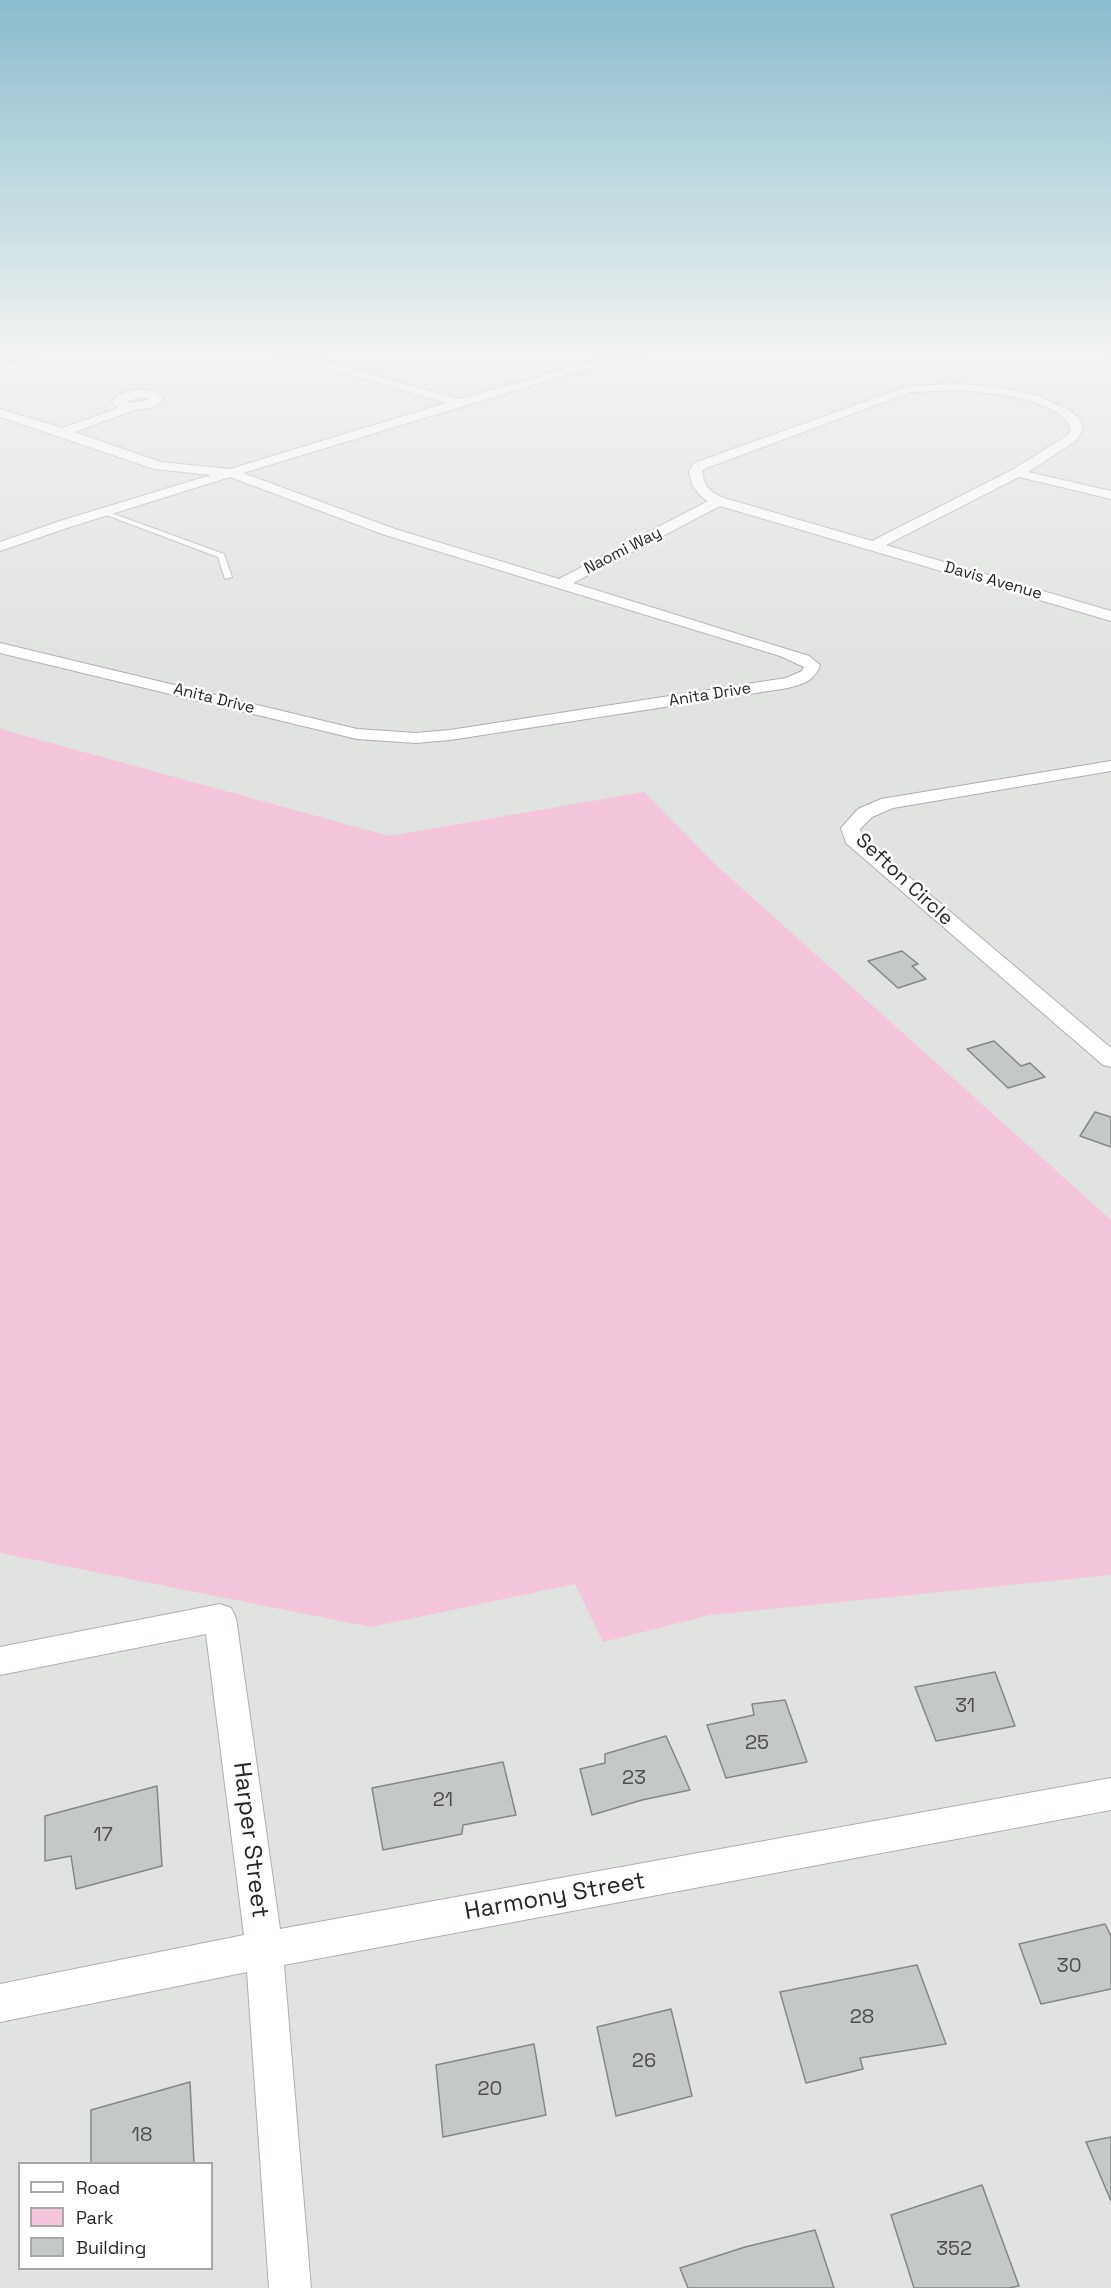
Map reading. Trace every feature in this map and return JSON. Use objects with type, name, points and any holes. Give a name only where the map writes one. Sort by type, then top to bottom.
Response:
[{"type":"street","points":[[139,459],[159,466],[230,473]]},
{"type":"street","points":[[0,547],[103,512],[277,459]]},
{"type":"street","name":"Davis Avenue","points":[[719,459],[699,466],[695,471],[696,485],[702,494],[719,501],[1111,616]]},
{"type":"street","name":"Davis Avenue","points":[[874,546],[1017,473],[1039,459]]},
{"type":"street","name":"Anita Drive","points":[[0,648],[357,734],[393,737],[450,735],[788,683],[805,678],[811,672],[812,665],[803,659],[390,532],[230,473]]},
{"type":"street","points":[[1017,473],[1111,495]]},
{"type":"street","name":"Naomi Way","points":[[558,585],[719,501]]},
{"type":"street","name":"Sefton Circle","points":[[1111,766],[888,803],[865,813],[850,828],[854,839],[1111,1060]]},
{"type":"street","name":"Harper Street","points":[[0,1661],[220,1618],[264,1950],[290,2288]]},
{"type":"street","name":"Harmony Street","points":[[0,2002],[264,1950],[1111,1794]]},
{"type":"lane","points":[[103,512],[221,556],[228,577]]},
{"type":"green space","points":[[0,729],[389,836],[644,792],[716,865],[1111,1220],[1111,1575],[710,1615],[603,1642],[575,1584],[371,1627],[0,1553]]},
{"type":"building","points":[[902,951],[918,964],[912,966],[926,979],[898,988],[868,961]]},
{"type":"building","points":[[994,1041],[1021,1066],[1030,1063],[1045,1077],[1008,1088],[967,1049]]},
{"type":"building","points":[[1095,1112],[1111,1117],[1111,1147],[1080,1136]]},
{"type":"building","points":[[995,1672],[1015,1726],[936,1741],[915,1687]]},
{"type":"building","points":[[785,1700],[807,1762],[726,1778],[707,1725],[754,1715],[752,1704]]},
{"type":"building","points":[[666,1736],[690,1790],[642,1800],[592,1815],[580,1769],[605,1763],[605,1754]]},
{"type":"building","points":[[503,1762],[516,1815],[463,1825],[462,1834],[383,1850],[372,1788]]},
{"type":"building","points":[[157,1786],[162,1866],[76,1889],[71,1856],[45,1861],[45,1816]]},
{"type":"building","points":[[1105,1924],[1111,1936],[1111,1989],[1041,2004],[1019,1944]]},
{"type":"building","points":[[917,1965],[946,2044],[860,2058],[863,2069],[806,2083],[780,1992]]},
{"type":"building","points":[[671,2009],[692,2096],[616,2116],[597,2027]]},
{"type":"building","points":[[534,2044],[546,2115],[443,2137],[436,2065]]},
{"type":"building","points":[[190,2082],[194,2162],[91,2162],[91,2110]]},
{"type":"building","points":[[1111,2137],[1111,2201],[1086,2142]]},
{"type":"building","points":[[982,2185],[1019,2286],[1009,2288],[914,2288],[891,2215]]},
{"type":"building","points":[[815,2230],[834,2288],[688,2288],[680,2268],[745,2247]]}]
